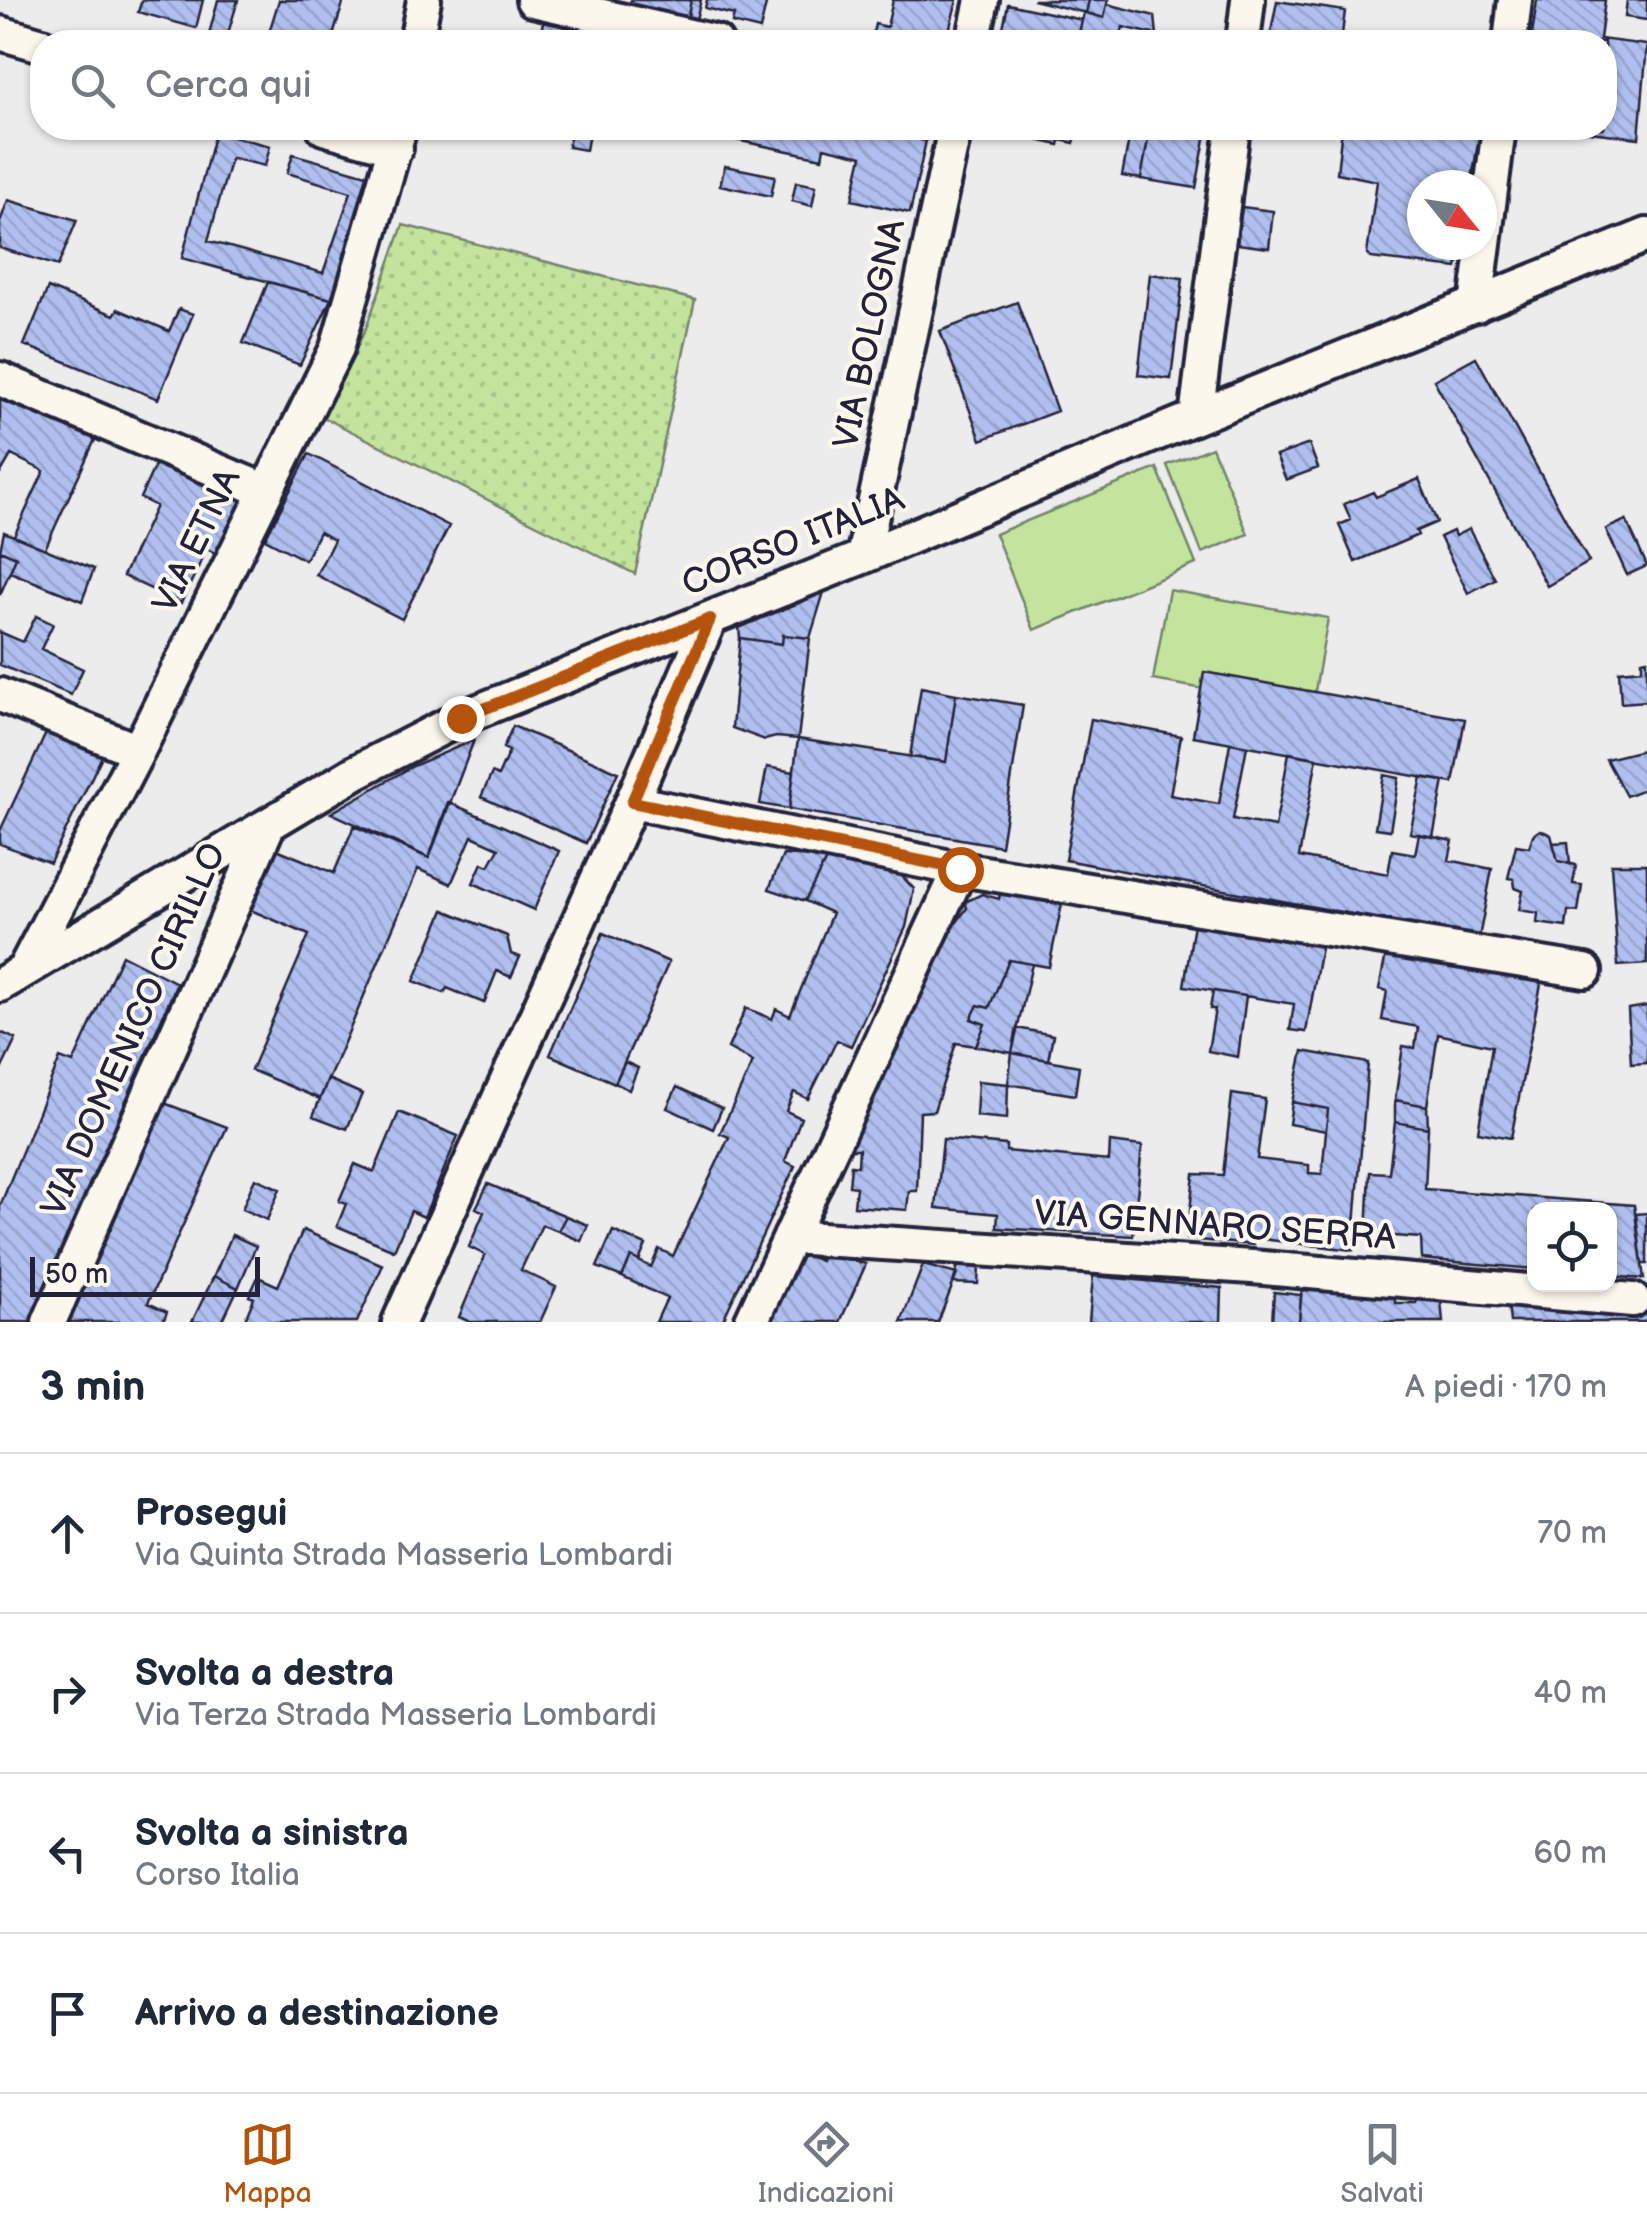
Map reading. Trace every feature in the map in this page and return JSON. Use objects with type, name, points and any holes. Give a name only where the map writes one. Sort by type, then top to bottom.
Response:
[{"type":"street","points":[[418,30],[424,0]]},
{"type":"street","points":[[533,0],[664,30]]},
{"type":"street","points":[[976,30],[982,0]]},
{"type":"street","points":[[1244,30],[1248,0]]},
{"type":"street","points":[[1506,1],[1509,30]]},
{"type":"street","points":[[0,33],[30,42]]},
{"type":"street","name":"VIA ETNA","points":[[12,978],[138,750],[337,348],[397,140]]},
{"type":"street","name":"VIA BOLOGNA","points":[[864,557],[952,140]]},
{"type":"street","points":[[1196,418],[1231,140]]},
{"type":"street","points":[[1476,305],[1497,140]]},
{"type":"street","name":"CORSO ITALIA","points":[[12,978],[356,772],[461,718],[1647,235]]},
{"type":"street","points":[[0,379],[266,491]]},
{"type":"street","points":[[399,1322],[710,619]]},
{"type":"street","points":[[0,695],[138,750]]},
{"type":"street","points":[[632,802],[960,869],[1585,971]]},
{"type":"street","name":"VIA DOMENICO CIRILLO","points":[[49,1322],[268,826]]},
{"type":"street","points":[[751,1322],[960,869]]},
{"type":"street","name":"VIA GENNARO SERRA","points":[[790,1238],[1252,1267],[1633,1300]]},
{"type":"green space","points":[[403,225],[695,300],[635,574],[323,417],[366,328]]},
{"type":"green space","points":[[1212,447],[1248,534],[1202,553],[1167,465]]},
{"type":"green space","points":[[1157,468],[1196,564],[1034,630],[995,534]]},
{"type":"green space","points":[[1169,590],[1328,618],[1312,708],[1153,680]]},
{"type":"building","points":[[142,0],[203,0],[196,28],[138,12]]},
{"type":"building","points":[[218,0],[238,0],[229,30],[210,30]]},
{"type":"building","points":[[279,0],[344,0],[335,30],[270,30]]},
{"type":"building","points":[[631,0],[691,0],[687,21],[629,7]]},
{"type":"building","points":[[691,0],[701,0],[695,23],[687,21]]},
{"type":"building","points":[[707,0],[767,0],[760,30],[732,23],[734,15],[705,8]]},
{"type":"building","points":[[893,0],[957,0],[949,30],[874,30],[875,24],[887,27]]},
{"type":"building","points":[[1033,0],[1089,0],[1086,13]]},
{"type":"building","points":[[1089,0],[1108,0],[1104,18],[1086,13]]},
{"type":"building","points":[[1537,0],[1605,0],[1601,30],[1533,30]]},
{"type":"building","points":[[1627,0],[1647,0],[1647,20],[1625,17]]},
{"type":"building","points":[[1277,1],[1345,11],[1343,30],[1271,30]]},
{"type":"building","points":[[1008,4],[1082,20],[1080,30],[1003,30]]},
{"type":"building","points":[[1107,4],[1155,16],[1156,30],[1080,30],[1084,12],[1104,18]]},
{"type":"building","points":[[543,22],[580,30],[541,30]]},
{"type":"building","points":[[1617,41],[1647,45],[1639,138],[1617,135]]},
{"type":"building","points":[[213,140],[246,140],[270,146],[265,166],[231,158],[208,241],[323,273],[351,192],[287,173],[293,154],[374,177],[331,299],[182,258]]},
{"type":"building","points":[[569,140],[588,140],[586,150],[568,147]]},
{"type":"building","points":[[736,140],[926,141],[910,213],[852,200],[862,156],[824,147],[822,158]]},
{"type":"building","points":[[1129,140],[1148,140],[1141,179],[1122,176]]},
{"type":"building","points":[[1148,140],[1205,140],[1196,188],[1141,179]]},
{"type":"building","points":[[1341,140],[1478,140],[1474,170],[1407,170],[1407,260],[1459,260],[1457,268],[1371,258],[1367,254],[1377,181],[1337,173]]},
{"type":"building","points":[[725,166],[775,176],[771,196],[720,185]]},
{"type":"building","points":[[796,182],[816,186],[812,206],[792,201]]},
{"type":"building","points":[[8,200],[77,220],[58,266],[0,248],[0,222]]},
{"type":"building","points":[[1242,207],[1273,211],[1269,248],[1237,244]]},
{"type":"building","points":[[1150,274],[1183,278],[1171,379],[1138,375]]},
{"type":"building","points":[[268,282],[331,299],[300,365],[243,343]]},
{"type":"building","points":[[48,288],[114,315],[118,309],[169,331],[179,309],[193,314],[158,399],[24,345]]},
{"type":"building","points":[[1017,302],[1057,411],[981,440],[940,331]]},
{"type":"building","points":[[1476,357],[1589,562],[1547,586],[1434,380]]},
{"type":"building","points":[[0,400],[24,409],[28,401],[98,433],[45,549],[14,536],[44,471],[11,455],[0,474]]},
{"type":"building","points":[[1309,444],[1318,468],[1286,480],[1276,456]]},
{"type":"building","points":[[162,450],[250,495],[219,555],[207,549],[181,603],[123,576],[156,506],[140,498]]},
{"type":"building","points":[[309,454],[449,526],[402,619],[316,575],[334,540],[319,532],[305,560],[265,539]]},
{"type":"building","points":[[1419,479],[1437,522],[1416,531],[1418,535],[1355,562],[1339,525],[1351,520],[1344,504],[1373,492],[1376,497]]},
{"type":"building","points":[[1626,520],[1647,566],[1627,575],[1606,529]]},
{"type":"building","points":[[1469,529],[1495,579],[1468,593],[1440,537],[1453,531],[1455,536]]},
{"type":"building","points":[[4,532],[94,569],[82,601],[10,572],[16,557],[0,550]]},
{"type":"building","points":[[0,550],[16,557],[0,595]]},
{"type":"building","points":[[824,592],[810,638],[783,635],[782,644],[740,638],[739,628]]},
{"type":"building","points":[[36,616],[53,624],[41,649],[83,669],[71,695],[0,665],[0,632],[23,642]]},
{"type":"building","points":[[783,635],[810,638],[798,739],[765,740],[732,728],[740,638],[782,644]]},
{"type":"building","points":[[1647,659],[1647,701],[1621,703],[1619,671],[1642,669],[1642,660]]},
{"type":"building","points":[[1204,672],[1465,719],[1453,783],[1193,736]]},
{"type":"building","points":[[921,687],[956,694],[946,762],[910,757]]},
{"type":"building","points":[[956,694],[1023,705],[1001,846],[789,809],[798,739],[946,762]]},
{"type":"building","points":[[1091,719],[1181,736],[1170,795],[1219,804],[1230,743],[1247,746],[1233,819],[1275,827],[1289,753],[1317,758],[1299,857],[1388,874],[1392,850],[1415,854],[1419,834],[1453,841],[1449,860],[1492,869],[1479,938],[1065,860]]},
{"type":"building","points":[[513,726],[618,772],[586,843],[481,797],[492,773],[498,776],[509,751],[503,748]]},
{"type":"building","points":[[48,729],[105,750],[50,863],[0,844],[0,831]]},
{"type":"building","points":[[474,740],[429,858],[331,813],[413,766]]},
{"type":"building","points":[[1643,750],[1647,759],[1647,788],[1626,796],[1606,759]]},
{"type":"building","points":[[767,767],[794,772],[789,809],[760,804]]},
{"type":"building","points":[[1384,775],[1399,778],[1390,830],[1375,828]]},
{"type":"building","points":[[1422,777],[1444,781],[1433,837],[1410,833]]},
{"type":"building","points":[[448,802],[559,851],[534,910],[473,883],[482,863],[489,866],[499,848],[472,836],[451,884],[418,869],[320,1099],[251,1070],[309,935],[246,908],[272,847],[334,873],[354,826],[429,858]]},
{"type":"building","points":[[1540,830],[1551,835],[1558,861],[1576,865],[1573,884],[1582,885],[1578,912],[1568,911],[1566,927],[1537,923],[1538,913],[1519,910],[1523,891],[1515,888],[1514,879],[1508,878],[1516,845],[1529,847],[1533,835]]},
{"type":"building","points":[[1568,842],[1570,864],[1558,861],[1553,843]]},
{"type":"building","points":[[783,855],[827,858],[805,901],[769,889]]},
{"type":"building","points":[[827,858],[895,869],[914,889],[906,927],[851,1046],[837,1040],[808,1099],[794,1092],[786,1111],[801,1118],[785,1161],[795,1166],[722,1322],[656,1322],[667,1298],[622,1277],[631,1257],[651,1267],[659,1249],[673,1256],[729,1137],[720,1133],[753,1062],[728,1048],[746,1008],[772,1019],[776,1009],[790,1016],[832,913],[805,901]]},
{"type":"building","points":[[1611,864],[1647,864],[1647,964],[1618,966]]},
{"type":"building","points":[[1019,891],[1063,899],[1049,967],[1009,960],[989,1008],[978,1005],[971,1019],[985,1024],[976,1046],[956,1043],[934,1111],[920,1112],[917,1191],[909,1191],[907,1210],[854,1206],[856,1187],[849,1186],[851,1165],[858,1166],[859,1149],[851,1149],[854,1127],[861,1127],[865,1108],[954,921],[967,908],[965,902],[982,894],[999,899],[1000,893],[1019,895]]},
{"type":"building","points":[[444,910],[507,936],[511,954],[520,957],[511,977],[497,971],[484,1003],[447,988],[444,993],[414,981]]},
{"type":"building","points":[[1195,917],[1322,942],[1306,1032],[1290,1030],[1294,1004],[1184,986]]},
{"type":"building","points":[[603,933],[669,962],[615,1083],[550,1055]]},
{"type":"building","points":[[1386,954],[1542,979],[1511,1138],[1478,1132],[1492,1046],[1438,1034],[1427,1106],[1395,1100],[1403,1046],[1415,1048],[1418,1027],[1382,1020],[1387,991],[1379,989]]},
{"type":"building","points":[[122,955],[177,983],[30,1322],[0,1322],[0,1206],[60,1058],[73,1063]]},
{"type":"building","points":[[1009,960],[1032,964],[1012,1053],[976,1046],[985,1024],[971,1019],[978,1005],[989,1008]]},
{"type":"building","points":[[1213,991],[1246,996],[1238,1057],[1208,1051],[1215,1009],[1210,1009]]},
{"type":"building","points":[[1647,1006],[1647,1063],[1631,1064],[1628,1009]]},
{"type":"building","points":[[1017,1028],[1053,1035],[1048,1060],[1012,1053]]},
{"type":"building","points":[[0,1032],[16,1039],[0,1072]]},
{"type":"building","points":[[1303,1051],[1368,1063],[1353,1250],[1253,1238],[1253,1245],[1187,1239],[1194,1174],[1223,1175],[1232,1094],[1265,1099],[1257,1159],[1309,1165],[1309,1173],[1322,1174],[1328,1109],[1292,1102]]},
{"type":"building","points":[[1012,1053],[1079,1066],[1075,1095],[1008,1084]]},
{"type":"building","points":[[625,1062],[638,1068],[629,1090],[615,1083]]},
{"type":"building","points":[[328,1079],[362,1094],[347,1129],[313,1116]]},
{"type":"building","points":[[978,1081],[1008,1084],[1007,1119],[976,1116]]},
{"type":"building","points":[[677,1087],[722,1108],[713,1129],[667,1108]]},
{"type":"building","points":[[1395,1100],[1427,1106],[1428,1128],[1395,1122]]},
{"type":"building","points":[[159,1101],[227,1127],[148,1303],[167,1312],[163,1322],[62,1322]]},
{"type":"building","points":[[1292,1102],[1328,1109],[1326,1131],[1289,1124]]},
{"type":"building","points":[[399,1112],[458,1136],[424,1217],[411,1211],[394,1250],[337,1226],[346,1204],[339,1201],[355,1164],[374,1172]]},
{"type":"building","points":[[1395,1122],[1428,1128],[1425,1189],[1595,1202],[1527,1202],[1527,1268],[1422,1259],[1421,1238],[1367,1234],[1370,1172],[1389,1173]]},
{"type":"building","points":[[943,1139],[1006,1145],[1006,1151],[1109,1161],[1110,1142],[1142,1146],[1133,1236],[997,1228],[998,1214],[936,1208]]},
{"type":"building","points":[[255,1178],[280,1189],[267,1220],[242,1209]]},
{"type":"building","points":[[488,1184],[566,1216],[558,1231],[542,1225],[521,1270],[556,1287],[540,1322],[470,1322],[459,1317],[485,1255],[469,1247],[484,1212],[476,1208]]},
{"type":"building","points":[[1617,1204],[1634,1205],[1644,1279],[1617,1277]]},
{"type":"building","points":[[1647,1213],[1647,1264],[1642,1264],[1636,1214]]},
{"type":"building","points":[[566,1216],[588,1225],[581,1241],[558,1231]]},
{"type":"building","points":[[303,1230],[383,1265],[357,1322],[244,1322],[258,1277],[278,1286]]},
{"type":"building","points":[[613,1231],[646,1245],[639,1261],[631,1257],[622,1277],[597,1267]]},
{"type":"building","points":[[232,1235],[256,1246],[238,1288],[214,1276]]},
{"type":"building","points":[[795,1251],[821,1261],[824,1252],[866,1264],[840,1322],[764,1322]]},
{"type":"building","points":[[923,1265],[957,1274],[938,1322],[901,1322]]},
{"type":"building","points":[[958,1266],[979,1267],[978,1284],[953,1283]]},
{"type":"building","points":[[214,1276],[238,1288],[222,1322],[192,1322]]},
{"type":"building","points":[[1093,1276],[1222,1288],[1221,1322],[1089,1322]]},
{"type":"building","points":[[1302,1287],[1395,1295],[1395,1303],[1416,1303],[1418,1298],[1441,1301],[1443,1322],[1299,1322]]},
{"type":"building","points":[[1274,1292],[1301,1295],[1299,1322],[1272,1322]]},
{"type":"building","points":[[1508,1303],[1576,1307],[1575,1312],[1647,1313],[1647,1322],[1510,1322]]},
{"type":"route","points":[[461,718],[710,619],[632,802],[960,869]]}]
